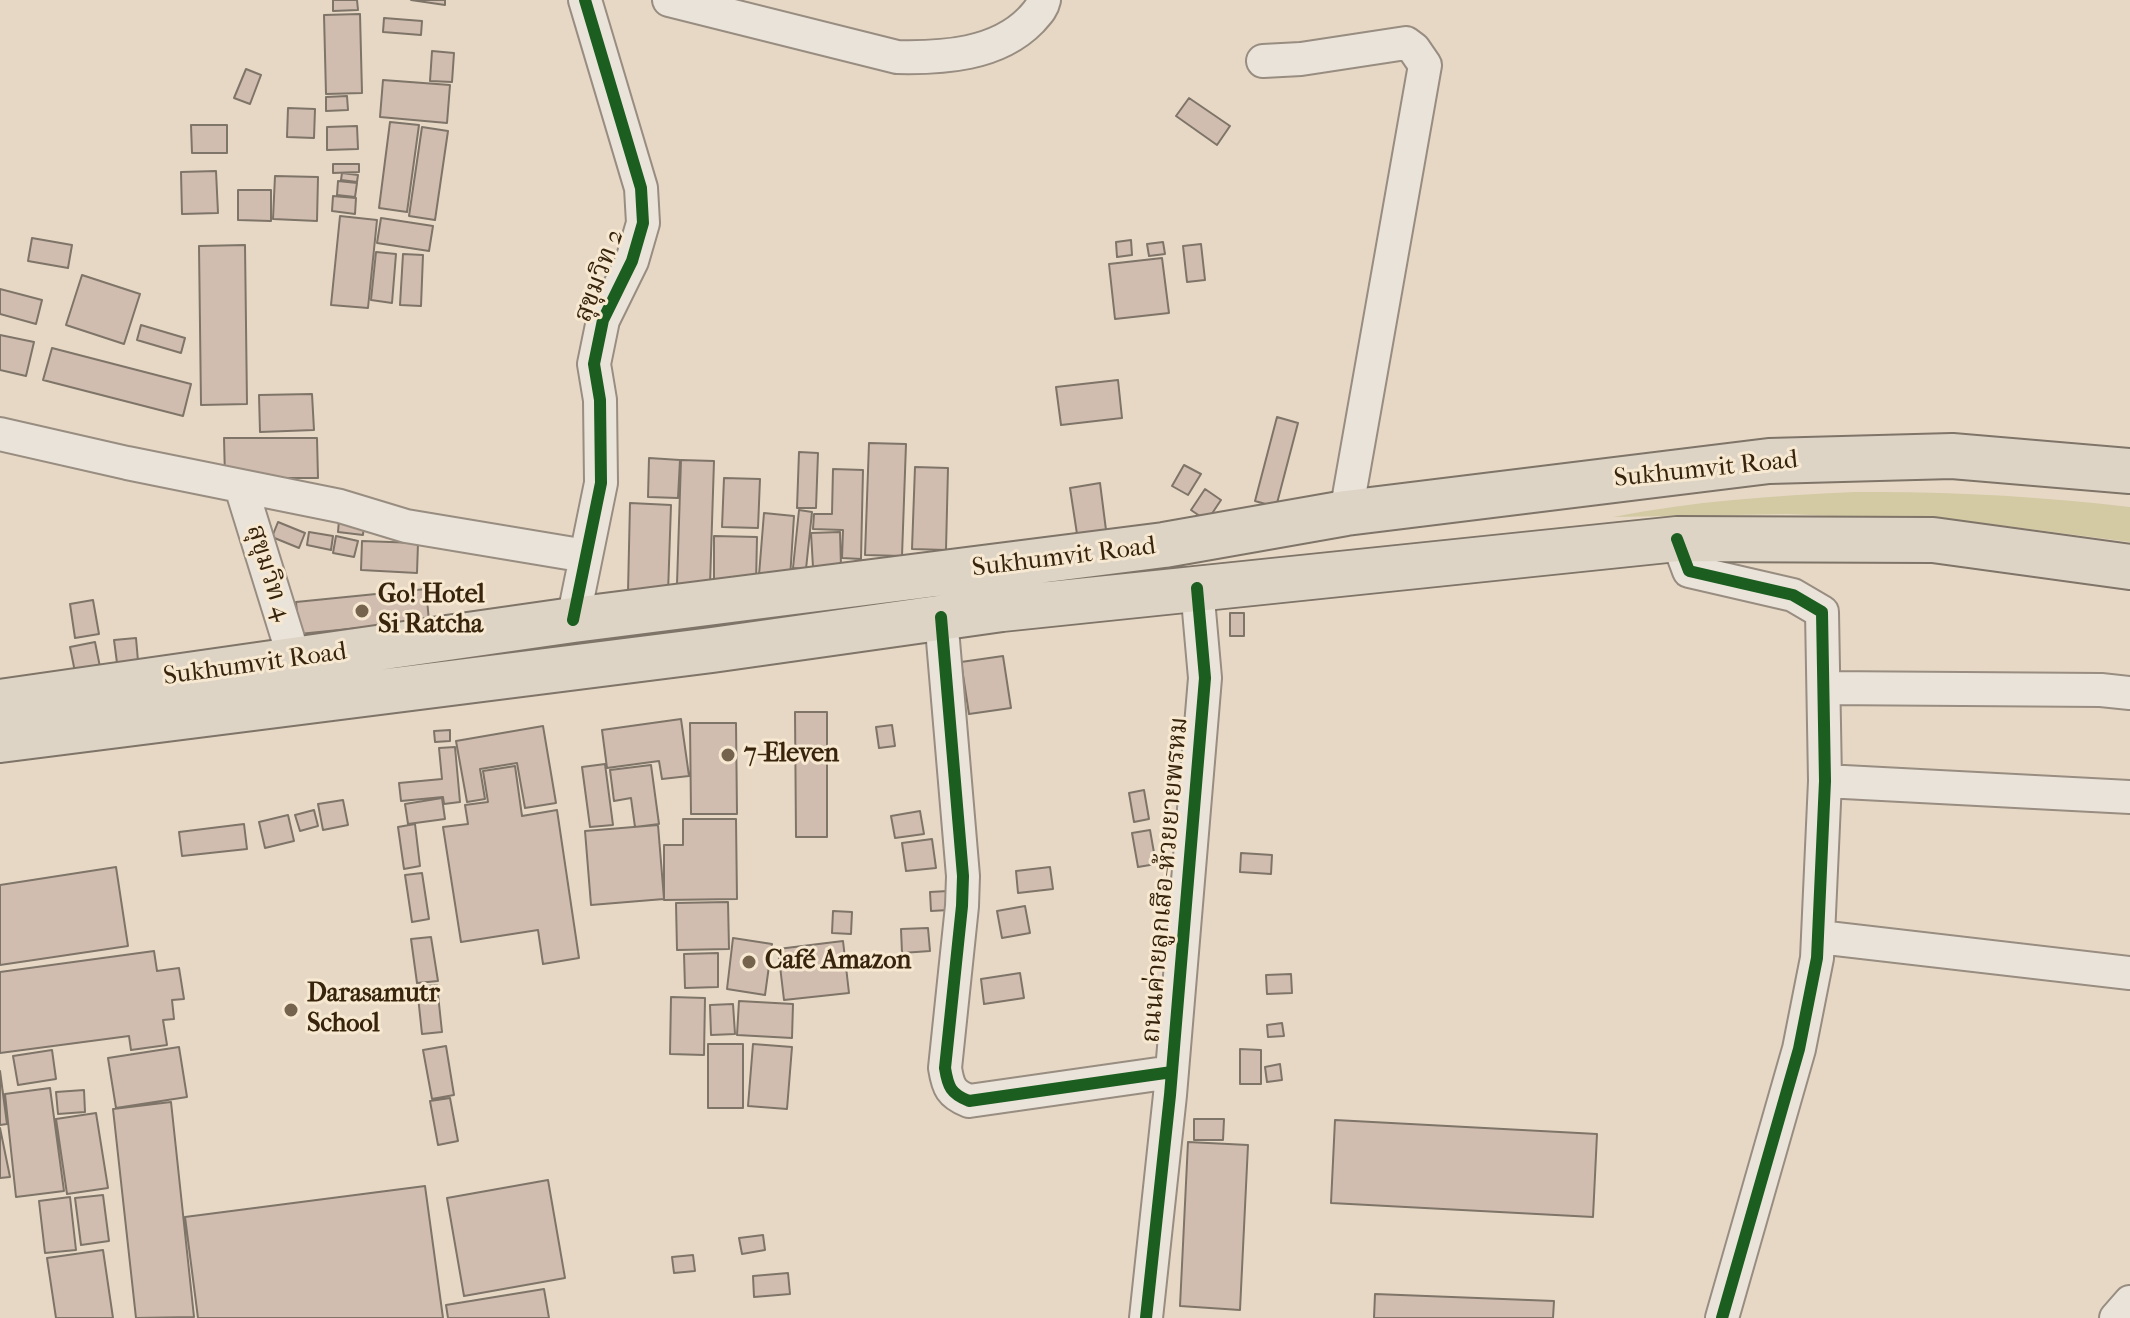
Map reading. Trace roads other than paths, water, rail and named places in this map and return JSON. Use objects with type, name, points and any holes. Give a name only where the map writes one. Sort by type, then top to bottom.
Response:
[{"type":"highway","name":"Sukhumvit Road","points":[[0,702],[573,620],[1164,545],[1346,513],[1769,461],[1952,456],[2130,471]]},
{"type":"highway","name":"Sukhumvit Road","points":[[0,740],[712,650],[941,617],[1677,539],[1933,540],[2130,567]]},
{"type":"street","name":"สุขุมวิท 2","points":[[573,620],[601,483],[600,400],[594,364],[603,320],[632,261],[643,223],[641,188],[585,0]]},
{"type":"street","points":[[669,0],[897,57],[933,57],[980,49],[1016,35],[1043,7],[1044,0]]},
{"type":"street","points":[[1263,61],[1301,59],[1406,43],[1425,65],[1346,513]]},
{"type":"street","points":[[0,434],[340,506],[406,526],[586,556]]},
{"type":"street","name":"สุขุมวิท 4","points":[[241,487],[294,658]]},
{"type":"street","points":[[1677,539],[1689,571],[1793,595],[1822,612],[1825,781],[1819,937],[1799,1049],[1722,1318]]},
{"type":"street","name":"ถนนค่ายลูกเสึอ-ห้วยยายพรหม","points":[[1146,1318],[1172,1072],[1205,678],[1197,588]]},
{"type":"street","points":[[941,617],[963,876],[945,1068],[947,1085],[952,1092],[969,1101],[1172,1072]]},
{"type":"street","points":[[1825,688],[2101,690],[2130,693]]},
{"type":"street","points":[[1825,781],[2130,797]]},
{"type":"street","points":[[1819,937],[2130,973]]},
{"type":"street","points":[[2116,1318],[2130,1302]]},
{"type":"place","name":"Go! Hotel Si Ratcha","points":[[362,611]]},
{"type":"place","name":"7-Eleven","points":[[728,755]]},
{"type":"place","name":"Café Amazon","points":[[749,962]]},
{"type":"place","name":"Darasamutr School","points":[[291,1010]]}]
